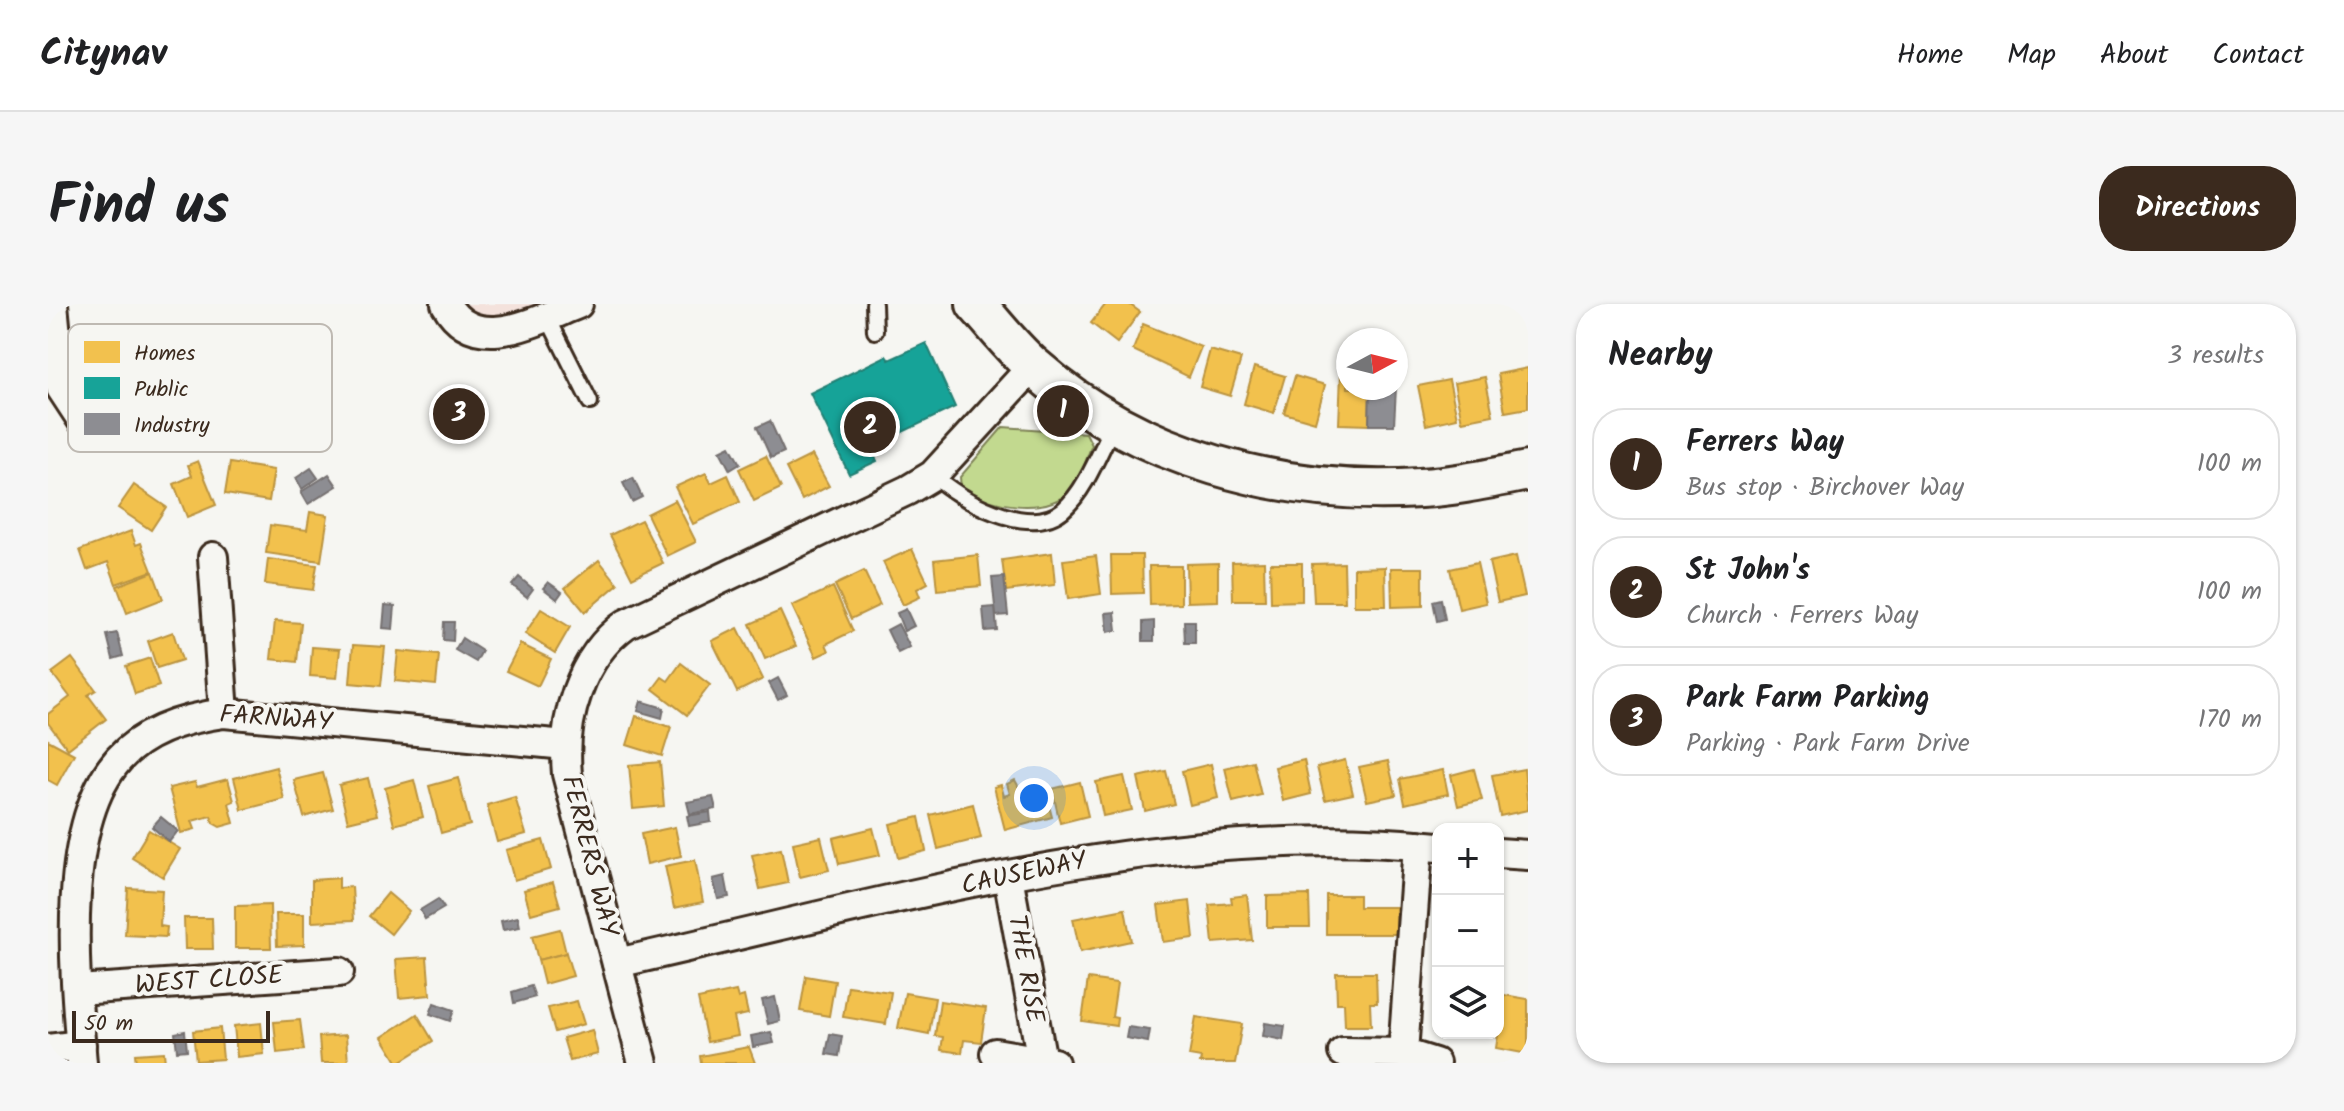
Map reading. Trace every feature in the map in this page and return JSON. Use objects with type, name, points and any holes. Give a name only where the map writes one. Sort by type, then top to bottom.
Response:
[{"type":"street","points":[[53,304],[61,388],[68,399]]},
{"type":"street","points":[[446,304],[465,327],[484,332],[514,330],[578,304]]},
{"type":"street","points":[[976,304],[1033,366],[1114,423],[1221,467],[1299,485],[1417,489],[1528,471]]},
{"type":"street","name":"FERRERS WAY","points":[[643,1063],[569,789],[566,745],[571,709],[579,686],[615,631],[933,475],[1033,366]]},
{"type":"street","points":[[213,557],[224,713]]},
{"type":"street","name":"FARNWAY","points":[[81,1054],[78,860],[86,827],[105,780],[119,759],[156,732],[191,719],[224,713],[566,745]]},
{"type":"street","name":"CAUSEWAY","points":[[617,963],[1097,859],[1215,844],[1306,841],[1428,846]]},
{"type":"street","points":[[1403,1053],[1428,846]]},
{"type":"street","points":[[1504,853],[1528,855]]},
{"type":"street","name":"THE RISE","points":[[995,1053],[1048,1062],[1008,876]]},
{"type":"street","name":"WEST CLOSE","points":[[78,990],[339,972]]},
{"type":"street","points":[[48,1049],[81,1054]]},
{"type":"street","points":[[1343,1052],[1403,1053],[1435,1063]]},
{"type":"lane","points":[[874,304],[875,331]]},
{"type":"lane","points":[[547,316],[590,402]]},
{"type":"lane","points":[[933,475],[970,504],[1003,515],[1052,516],[1062,511],[1078,491],[1114,423]]},
{"type":"shaded area","points":[[460,304],[540,304],[496,322],[476,319]]},
{"type":"green space","points":[[1003,427],[1086,433],[1092,445],[1070,491],[1046,504],[1017,506],[986,500],[961,488],[960,477]]},
{"type":"building: Homes","points":[[1106,304],[1129,304],[1140,312],[1117,343],[1091,323]]},
{"type":"building: Homes","points":[[1143,324],[1201,347],[1189,377],[1133,350]]},
{"type":"building: Homes","points":[[1210,350],[1241,359],[1230,396],[1200,387]]},
{"type":"building: Homes","points":[[1254,367],[1285,376],[1274,413],[1244,404]]},
{"type":"building: Homes","points":[[1528,368],[1528,408],[1505,412],[1498,374]]},
{"type":"building: Homes","points":[[1295,376],[1325,385],[1315,422],[1284,413]]},
{"type":"building: Homes","points":[[1485,377],[1493,415],[1462,421],[1454,383]]},
{"type":"building: Homes","points":[[1449,380],[1457,418],[1426,425],[1418,386]]},
{"type":"building: Homes","points":[[1340,400],[1370,400],[1369,425],[1339,424]]},
{"type":"building: Homes","points":[[812,455],[829,486],[802,500],[786,468]]},
{"type":"building: Homes","points":[[766,456],[781,488],[754,501],[739,469]]},
{"type":"building: Homes","points":[[198,461],[216,505],[187,517],[174,484],[192,476],[188,465]]},
{"type":"building: Homes","points":[[230,463],[274,470],[269,501],[225,494]]},
{"type":"building: Homes","points":[[706,473],[711,483],[728,475],[740,502],[693,524],[675,487]]},
{"type":"building: Homes","points":[[134,485],[166,507],[151,530],[118,508]]},
{"type":"building: Homes","points":[[675,500],[696,542],[667,556],[647,514]]},
{"type":"building: Homes","points":[[310,512],[328,515],[321,561],[266,553],[270,525],[307,530]]},
{"type":"building: Homes","points":[[641,520],[663,563],[632,578],[610,535]]},
{"type":"building: Homes","points":[[131,531],[136,545],[141,543],[152,571],[116,584],[108,562],[87,570],[80,550]]},
{"type":"building: Homes","points":[[912,549],[928,583],[917,589],[920,597],[903,605],[883,562]]},
{"type":"building: Homes","points":[[1052,553],[1055,585],[1006,591],[1002,560]]},
{"type":"building: Homes","points":[[978,555],[981,586],[937,590],[934,560]]},
{"type":"building: Homes","points":[[1111,555],[1142,555],[1143,593],[1112,594]]},
{"type":"building: Homes","points":[[1096,556],[1101,594],[1068,599],[1063,560]]},
{"type":"building: Homes","points":[[1516,556],[1525,596],[1498,602],[1489,562]]},
{"type":"building: Homes","points":[[268,559],[317,565],[313,590],[265,584]]},
{"type":"building: Homes","points":[[599,560],[618,584],[585,612],[565,588]]},
{"type":"building: Homes","points":[[1264,561],[1265,600],[1233,600],[1232,562]]},
{"type":"building: Homes","points":[[1218,563],[1218,601],[1187,602],[1186,564]]},
{"type":"building: Homes","points":[[1270,563],[1302,563],[1302,601],[1271,602]]},
{"type":"building: Homes","points":[[1344,563],[1345,602],[1314,602],[1312,564]]},
{"type":"building: Homes","points":[[1477,563],[1486,603],[1459,609],[1450,569]]},
{"type":"building: Homes","points":[[1149,566],[1181,566],[1181,604],[1150,605]]},
{"type":"building: Homes","points":[[1385,567],[1386,606],[1354,606],[1354,568]]},
{"type":"building: Homes","points":[[1391,568],[1423,568],[1423,606],[1392,607]]},
{"type":"building: Homes","points":[[864,571],[880,605],[851,619],[835,585]]},
{"type":"building: Homes","points":[[153,572],[163,599],[127,613],[117,586]]},
{"type":"building: Homes","points":[[833,587],[853,631],[826,644],[829,651],[816,657],[792,606]]},
{"type":"building: Homes","points":[[541,609],[570,627],[555,653],[525,634]]},
{"type":"building: Homes","points":[[780,611],[796,646],[765,659],[750,624]]},
{"type":"building: Homes","points":[[275,621],[301,623],[297,662],[271,659]]},
{"type":"building: Homes","points":[[738,628],[763,679],[737,692],[712,641]]},
{"type":"building: Homes","points":[[173,632],[182,660],[157,668],[148,641]]},
{"type":"building: Homes","points":[[520,644],[551,659],[538,686],[506,671]]},
{"type":"building: Homes","points":[[353,645],[385,647],[381,686],[350,683]]},
{"type":"building: Homes","points":[[312,647],[340,649],[337,678],[310,676]]},
{"type":"building: Homes","points":[[398,651],[439,655],[436,685],[395,681]]},
{"type":"building: Homes","points":[[72,658],[96,690],[88,695],[106,719],[68,749],[48,723],[48,714],[70,697],[52,673]]},
{"type":"building: Homes","points":[[150,658],[159,686],[135,694],[126,666]]},
{"type":"building: Homes","points":[[681,663],[710,685],[687,715],[653,689],[662,677],[668,681]]},
{"type":"building: Homes","points":[[636,716],[671,727],[662,756],[627,745]]},
{"type":"building: Homes","points":[[48,740],[74,754],[57,785],[48,780]]},
{"type":"building: Homes","points":[[1304,760],[1311,794],[1283,801],[1275,767]]},
{"type":"building: Homes","points":[[1345,760],[1353,794],[1325,800],[1317,767]]},
{"type":"building: Homes","points":[[1253,761],[1261,795],[1233,802],[1225,768]]},
{"type":"building: Homes","points":[[1388,761],[1396,795],[1367,801],[1359,767]]},
{"type":"building: Homes","points":[[660,762],[664,806],[633,809],[629,765]]},
{"type":"building: Homes","points":[[1211,764],[1218,798],[1190,805],[1182,771]]},
{"type":"building: Homes","points":[[276,767],[284,799],[242,810],[234,778]]},
{"type":"building: Homes","points":[[1474,769],[1482,800],[1458,806],[1451,775]]},
{"type":"building: Homes","points":[[1524,769],[1528,810],[1500,816],[1492,775]]},
{"type":"building: Homes","points":[[1443,770],[1448,794],[1405,804],[1400,779]]},
{"type":"building: Homes","points":[[1166,771],[1174,804],[1145,811],[1138,777]]},
{"type":"building: Homes","points":[[323,773],[333,809],[304,817],[294,780]]},
{"type":"building: Homes","points":[[1124,776],[1132,810],[1103,816],[1096,782]]},
{"type":"building: Homes","points":[[368,778],[377,815],[348,822],[339,785]]},
{"type":"building: Homes","points":[[458,778],[470,825],[441,833],[429,786]]},
{"type":"building: Homes","points":[[228,779],[234,801],[229,803],[234,823],[220,827],[213,823],[211,816],[192,821],[195,829],[181,833],[169,788],[195,782],[197,787]]},
{"type":"building: Homes","points":[[414,780],[423,817],[394,825],[385,788]]},
{"type":"building: Homes","points":[[1015,780],[1021,791],[1044,786],[1052,817],[1005,830],[994,787],[1001,785],[1004,796],[1010,794],[1007,784]]},
{"type":"building: Homes","points":[[1080,782],[1088,816],[1060,823],[1052,789]]},
{"type":"building: Homes","points":[[515,797],[526,834],[497,842],[487,805]]},
{"type":"building: Homes","points":[[973,804],[981,838],[938,849],[930,815]]},
{"type":"building: Homes","points":[[919,817],[926,851],[898,858],[890,824]]},
{"type":"building: Homes","points":[[675,827],[681,856],[647,864],[641,834]]},
{"type":"building: Homes","points":[[873,828],[880,855],[839,864],[833,838]]},
{"type":"building: Homes","points":[[149,830],[180,849],[163,877],[132,858]]},
{"type":"building: Homes","points":[[821,837],[829,870],[800,877],[793,843]]},
{"type":"building: Homes","points":[[543,840],[551,869],[514,880],[506,850]]},
{"type":"building: Homes","points":[[781,849],[788,883],[760,889],[752,855]]},
{"type":"building: Homes","points":[[695,860],[703,902],[674,908],[665,866]]},
{"type":"building: Homes","points":[[339,878],[339,888],[352,887],[354,920],[312,922],[312,880]]},
{"type":"building: Homes","points":[[553,882],[560,906],[531,914],[524,890]]},
{"type":"building: Homes","points":[[128,888],[162,890],[160,926],[167,927],[166,937],[125,935]]},
{"type":"building: Homes","points":[[388,893],[409,911],[391,934],[369,916]]},
{"type":"building: Homes","points":[[1247,895],[1252,940],[1213,943],[1209,905],[1232,903],[1231,897]]},
{"type":"building: Homes","points":[[1309,895],[1310,927],[1267,927],[1267,896]]},
{"type":"building: Homes","points":[[1326,895],[1359,895],[1359,907],[1396,907],[1396,934],[1326,934]]},
{"type":"building: Homes","points":[[1190,901],[1194,938],[1163,942],[1158,905]]},
{"type":"building: Homes","points":[[270,905],[271,948],[235,948],[235,906]]},
{"type":"building: Homes","points":[[1125,909],[1131,941],[1080,952],[1073,919]]},
{"type":"building: Homes","points":[[276,914],[304,914],[304,945],[277,946]]},
{"type":"building: Homes","points":[[184,918],[212,918],[213,949],[185,949]]},
{"type":"building: Homes","points":[[560,929],[566,953],[538,960],[532,936]]},
{"type":"building: Homes","points":[[566,953],[573,976],[544,984],[538,960]]},
{"type":"building: Homes","points":[[427,957],[430,995],[399,998],[396,959]]},
{"type":"building: Homes","points":[[1336,973],[1376,973],[1377,1003],[1370,1003],[1371,1026],[1345,1026],[1344,1003],[1337,1003]]},
{"type":"building: Homes","points":[[806,976],[835,981],[829,1016],[800,1011]]},
{"type":"building: Homes","points":[[1088,979],[1117,983],[1112,1017],[1117,1018],[1116,1026],[1082,1021]]},
{"type":"building: Homes","points":[[848,986],[891,992],[886,1024],[843,1017]]},
{"type":"building: Homes","points":[[736,991],[738,998],[744,996],[748,1014],[734,1017],[738,1036],[707,1042],[698,999]]},
{"type":"building: Homes","points":[[905,993],[935,998],[929,1034],[898,1028]]},
{"type":"building: Homes","points":[[1504,995],[1528,999],[1528,1054],[1496,1048],[1497,1039],[1504,1039]]},
{"type":"building: Homes","points":[[577,1001],[584,1024],[555,1032],[548,1008]]},
{"type":"building: Homes","points":[[940,1001],[986,1008],[981,1042],[964,1040],[962,1053],[941,1050],[943,1037],[935,1036]]},
{"type":"building: Homes","points":[[417,1014],[433,1041],[398,1063],[382,1037]]},
{"type":"building: Homes","points":[[1196,1017],[1242,1024],[1235,1063],[1200,1063],[1201,1058],[1189,1056]]},
{"type":"building: Homes","points":[[300,1020],[304,1050],[277,1053],[274,1022]]},
{"type":"building: Homes","points":[[261,1023],[264,1054],[237,1057],[234,1026]]},
{"type":"building: Homes","points":[[220,1028],[223,1059],[196,1061],[193,1031]]},
{"type":"building: Homes","points":[[592,1030],[598,1054],[570,1061],[563,1038]]},
{"type":"building: Homes","points":[[346,1035],[348,1063],[321,1063],[319,1037]]},
{"type":"building: Homes","points":[[749,1047],[755,1063],[701,1063],[700,1056]]},
{"type":"building: Homes","points":[[164,1052],[165,1063],[136,1063],[135,1054]]},
{"type":"building: Public","points":[[926,343],[955,407],[871,447],[877,461],[849,474],[810,393],[886,356],[889,360]]},
{"type":"building: Industry","points":[[1370,400],[1395,400],[1394,425],[1369,425]]},
{"type":"building: Industry","points":[[770,421],[784,452],[771,458],[757,427]]},
{"type":"building: Industry","points":[[730,446],[740,464],[730,470],[720,451]]},
{"type":"building: Industry","points":[[311,468],[318,478],[302,489],[296,478]]},
{"type":"building: Industry","points":[[329,474],[337,486],[308,504],[301,492]]},
{"type":"building: Industry","points":[[633,478],[642,497],[632,502],[623,483]]},
{"type":"building: Industry","points":[[519,577],[533,589],[527,597],[512,585]]},
{"type":"building: Industry","points":[[1004,577],[1008,615],[996,616],[992,578]]},
{"type":"building: Industry","points":[[548,582],[562,592],[557,599],[543,588]]},
{"type":"building: Industry","points":[[1441,599],[1445,619],[1437,621],[1433,601]]},
{"type":"building: Industry","points":[[385,605],[395,606],[393,629],[383,628]]},
{"type":"building: Industry","points":[[995,607],[997,630],[985,631],[983,608]]},
{"type":"building: Industry","points":[[906,609],[914,626],[904,631],[897,613]]},
{"type":"building: Industry","points":[[1115,612],[1117,630],[1108,632],[1106,613]]},
{"type":"building: Industry","points":[[1154,621],[1154,641],[1143,641],[1143,622]]},
{"type":"building: Industry","points":[[1184,621],[1195,621],[1195,643],[1185,643]]},
{"type":"building: Industry","points":[[444,622],[454,622],[453,641],[443,640]]},
{"type":"building: Industry","points":[[898,624],[910,647],[898,653],[887,630]]},
{"type":"building: Industry","points":[[117,633],[123,656],[113,659],[107,635]]},
{"type":"building: Industry","points":[[462,638],[482,651],[476,662],[455,650]]},
{"type":"building: Industry","points":[[778,678],[787,695],[778,700],[769,683]]},
{"type":"building: Industry","points":[[641,701],[664,708],[662,718],[638,711]]},
{"type":"building: Industry","points":[[713,797],[716,809],[690,814],[687,802]]},
{"type":"building: Industry","points":[[710,812],[711,822],[689,826],[687,816]]},
{"type":"building: Industry","points":[[161,817],[178,831],[169,842],[152,827]]},
{"type":"building: Industry","points":[[725,876],[729,897],[718,899],[713,879]]},
{"type":"building: Industry","points":[[438,899],[444,908],[425,919],[420,910]]},
{"type":"building: Industry","points":[[518,917],[520,927],[503,930],[501,921]]},
{"type":"building: Industry","points":[[531,986],[535,997],[514,1003],[512,992]]},
{"type":"building: Industry","points":[[775,997],[780,1021],[768,1024],[762,1000]]},
{"type":"building: Industry","points":[[434,1003],[454,1010],[450,1021],[430,1014]]},
{"type":"building: Industry","points":[[1265,1023],[1285,1026],[1283,1040],[1263,1036]]},
{"type":"building: Industry","points":[[1128,1027],[1150,1030],[1148,1042],[1126,1038]]},
{"type":"building: Industry","points":[[185,1031],[187,1050],[177,1051],[175,1033]]},
{"type":"building: Industry","points":[[771,1032],[774,1043],[753,1047],[751,1036]]},
{"type":"building: Industry","points":[[830,1034],[842,1036],[839,1056],[826,1054]]},
{"type":"place","name":"Ferrers Way","points":[[1063,411]]},
{"type":"place","name":"Park Farm Parking","points":[[459,414]]},
{"type":"place","name":"St John's","points":[[870,427]]}]
